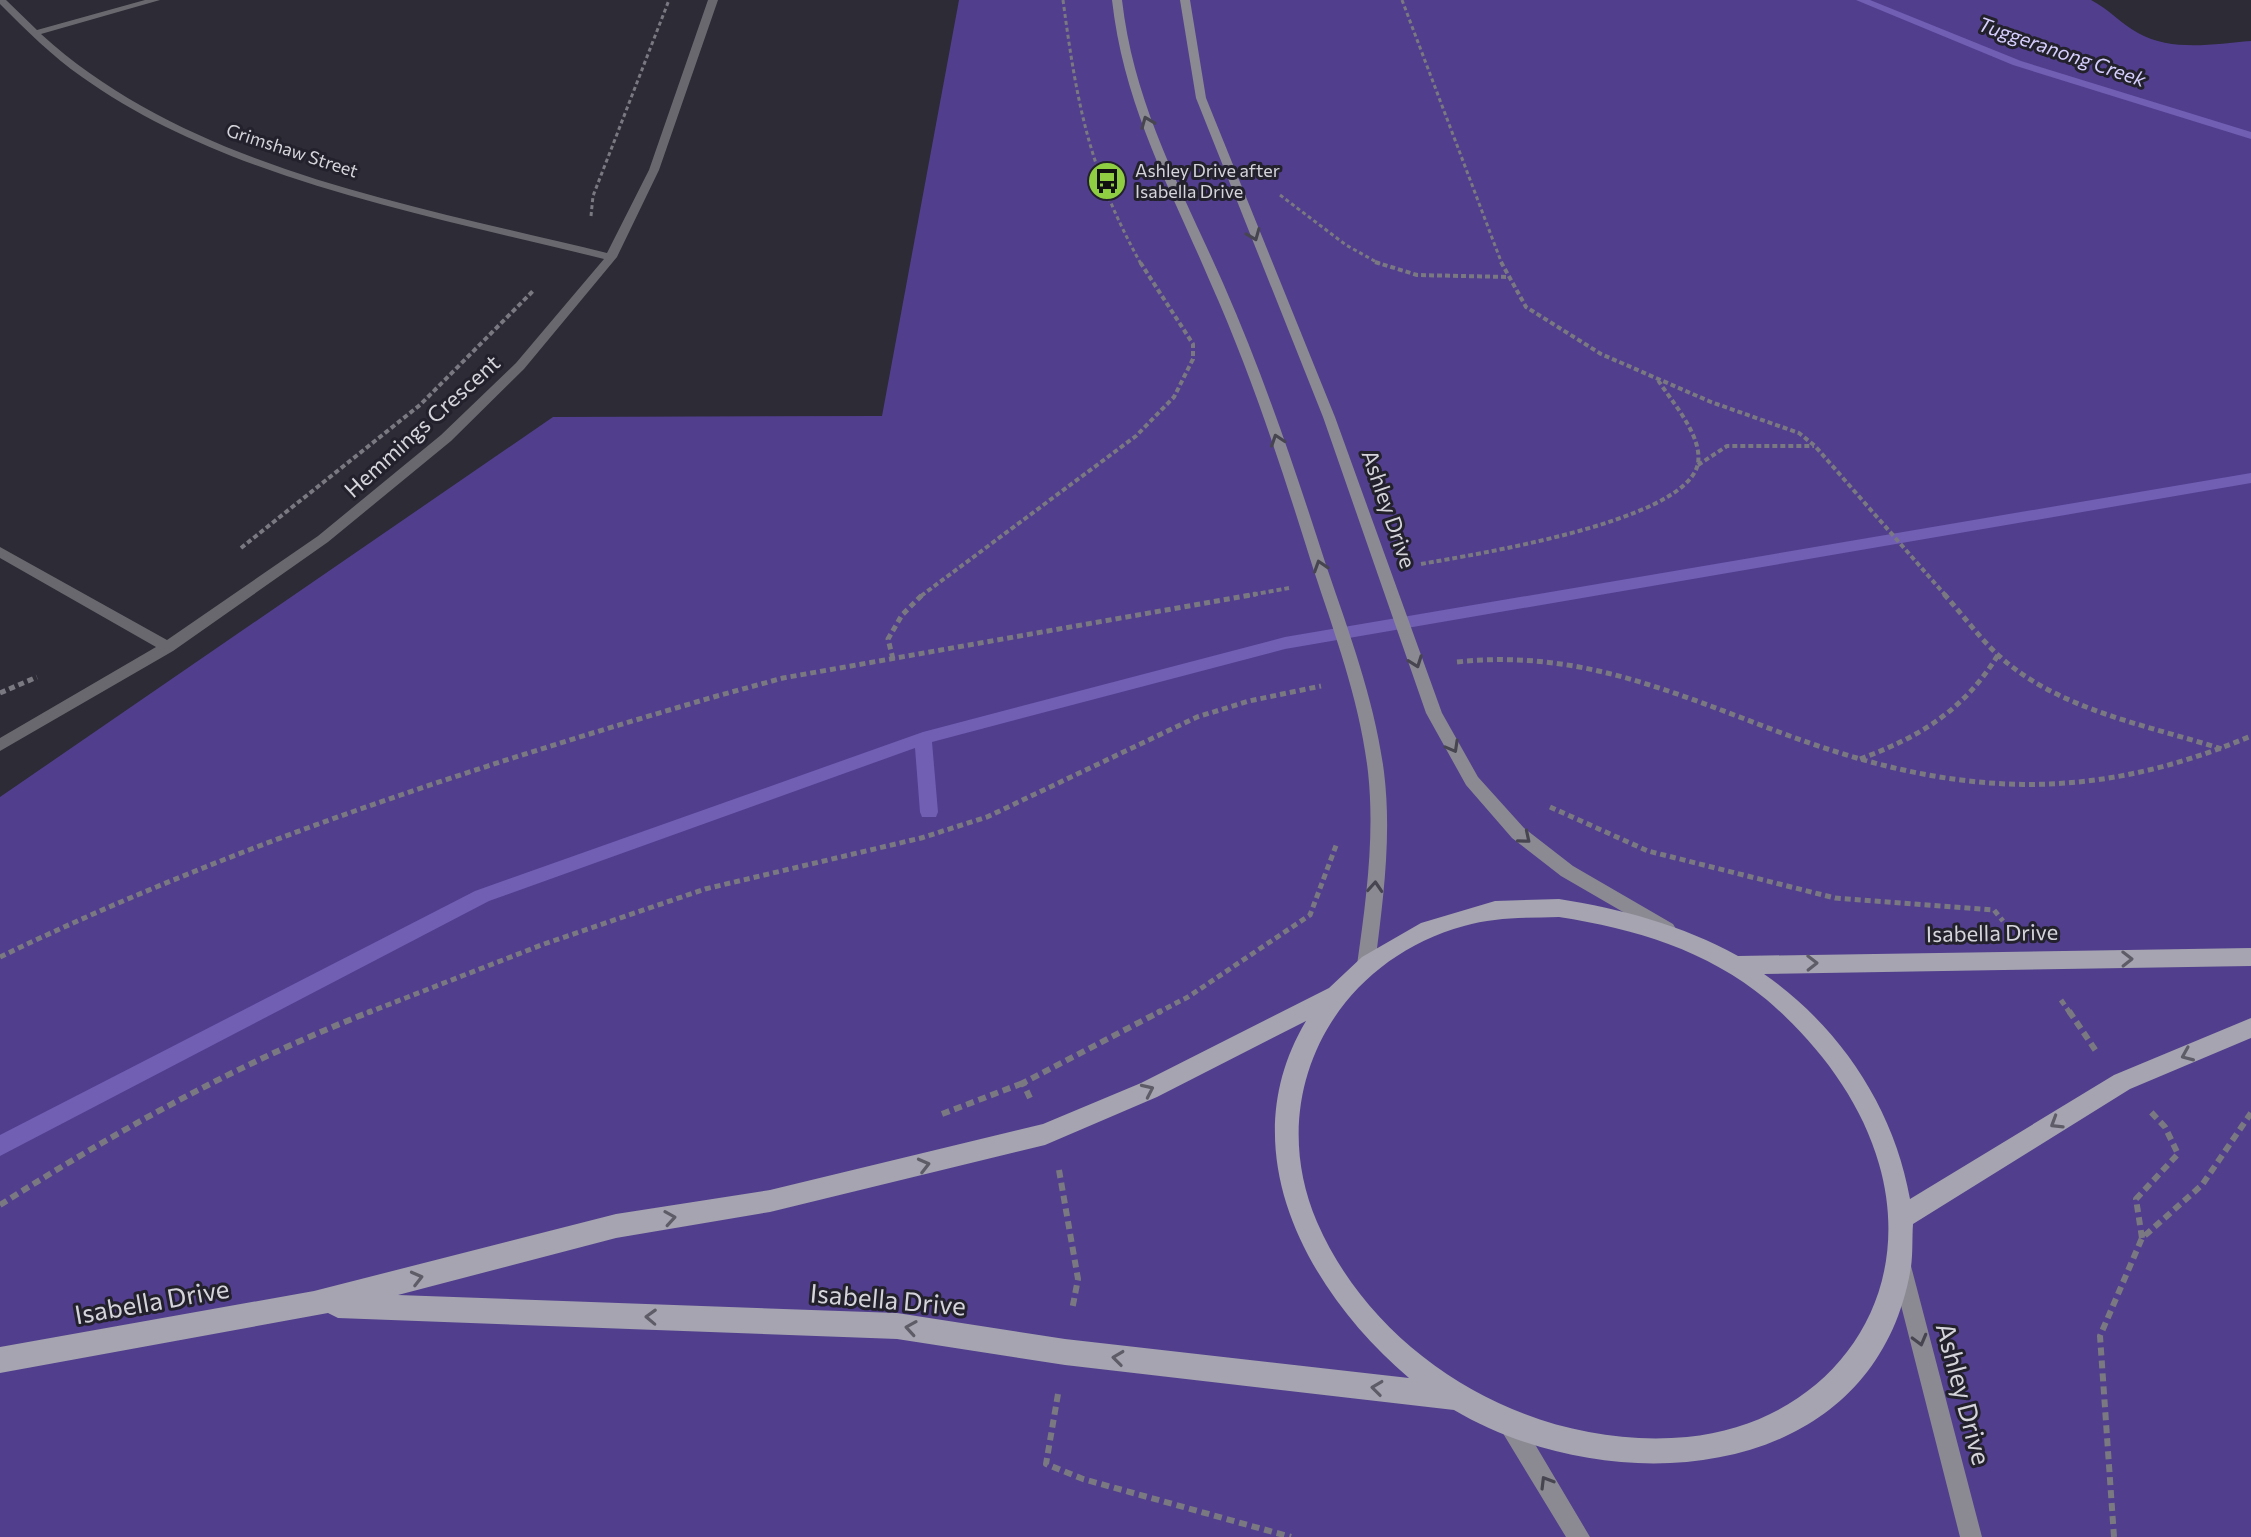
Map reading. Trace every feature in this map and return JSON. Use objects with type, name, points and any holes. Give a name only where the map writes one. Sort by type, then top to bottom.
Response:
[{"type":"main road","points":[[1117,0],[1118,28],[1133,87],[1249,363],[1303,514],[1369,720],[1378,802],[1375,889],[1366,965]]},
{"type":"main road","name":"Ashley Drive","points":[[1185,0],[1201,98],[1329,417],[1434,713],[1472,781],[1518,833],[1567,871],[1682,938]]},
{"type":"main road","points":[[1559,908],[1621,918],[1682,938],[1734,965],[1799,1013],[1851,1075],[1888,1147],[1903,1217],[1895,1292],[1871,1345],[1833,1391],[1781,1426],[1718,1447],[1648,1453],[1574,1445],[1512,1427],[1454,1397],[1424,1375],[1365,1322],[1323,1262],[1297,1199],[1287,1136],[1292,1078],[1313,1025],[1336,995],[1366,965],[1390,946],[1442,923],[1498,909],[1559,908]]},
{"type":"main road","name":"Isabella Drive","points":[[1734,965],[2251,957]]},
{"type":"main road","name":"Isabella Drive","points":[[0,1360],[314,1304],[616,1226],[770,1201],[1045,1134],[1149,1090],[1336,995]]},
{"type":"main road","points":[[1903,1217],[2122,1082],[2251,1028]]},
{"type":"main road","name":"Ashley Drive","points":[[1900,1264],[1971,1537]]},
{"type":"main road","name":"Isabella Drive","points":[[314,1304],[897,1326],[1065,1352],[1454,1397]]},
{"type":"main road","points":[[1512,1427],[1579,1537]]},
{"type":"street","name":"Grimshaw Street","points":[[1,0],[35,33],[107,89],[216,145],[319,182],[611,257]]},
{"type":"street","points":[[35,33],[155,0]]},
{"type":"street","name":"Hemmings Crescent","points":[[0,745],[168,647],[323,539],[446,438],[520,366],[611,257],[654,170],[713,0]]},
{"type":"street","points":[[0,552],[168,647]]},
{"type":"path","points":[[592,220],[593,196],[669,0]]},
{"type":"path","points":[[893,659],[888,639],[902,615],[923,594],[1136,436],[1174,397],[1193,359],[1193,344],[1139,260],[1096,168],[1083,124],[1063,0]]},
{"type":"path","points":[[1402,0],[1507,277],[1519,298],[1540,318],[1601,354],[1658,380],[1799,433],[1833,463],[1998,655],[2072,702],[2223,749]]},
{"type":"path","points":[[1221,152],[1358,253],[1389,268],[1416,274],[1507,277]]},
{"type":"path","points":[[231,555],[313,494],[420,405],[538,287]]},
{"type":"path","points":[[1658,380],[1697,447],[1698,466]]},
{"type":"path","points":[[1417,565],[1561,536],[1627,516],[1666,500],[1687,486],[1698,466],[1727,446],[1815,446]]},
{"type":"path","points":[[0,957],[200,869],[429,785],[715,695],[893,659],[1294,587]]},
{"type":"path","points":[[1858,760],[1907,742],[1938,725],[1972,696],[1998,655]]},
{"type":"path","points":[[1442,665],[1503,656],[1563,660],[1636,678],[1858,760],[1968,783],[2048,784],[2138,772],[2223,749],[2251,736]]},
{"type":"path","points":[[0,1205],[116,1132],[321,1031],[544,944],[705,889],[921,838],[987,817],[1151,736],[1197,717],[1249,701],[1325,685]]},
{"type":"path","points":[[1291,1537],[1083,1479],[1046,1464],[1078,1279],[1063,1179],[1023,1083],[1188,997],[1310,915],[1341,833]]},
{"type":"path","points":[[2114,1537],[2100,1336],[2142,1238],[2202,1185],[2251,1113]]},
{"type":"shaded area","points":[[959,0],[2091,0],[2138,33],[2165,43],[2208,45],[2251,41],[2251,1537],[0,1537],[0,797],[553,417],[882,416]]},
{"type":"waterway","name":"Tuggeranong Creek","points":[[1861,0],[2017,63],[2251,136]]},
{"type":"waterway","points":[[923,738],[1285,643],[2251,478]]},
{"type":"waterway","points":[[0,1146],[482,896],[923,738]]},
{"type":"waterway","points":[[923,738],[929,812]]},
{"type":"place","name":"Ashley Drive after Isabella Drive","points":[[1107,181]]}]
